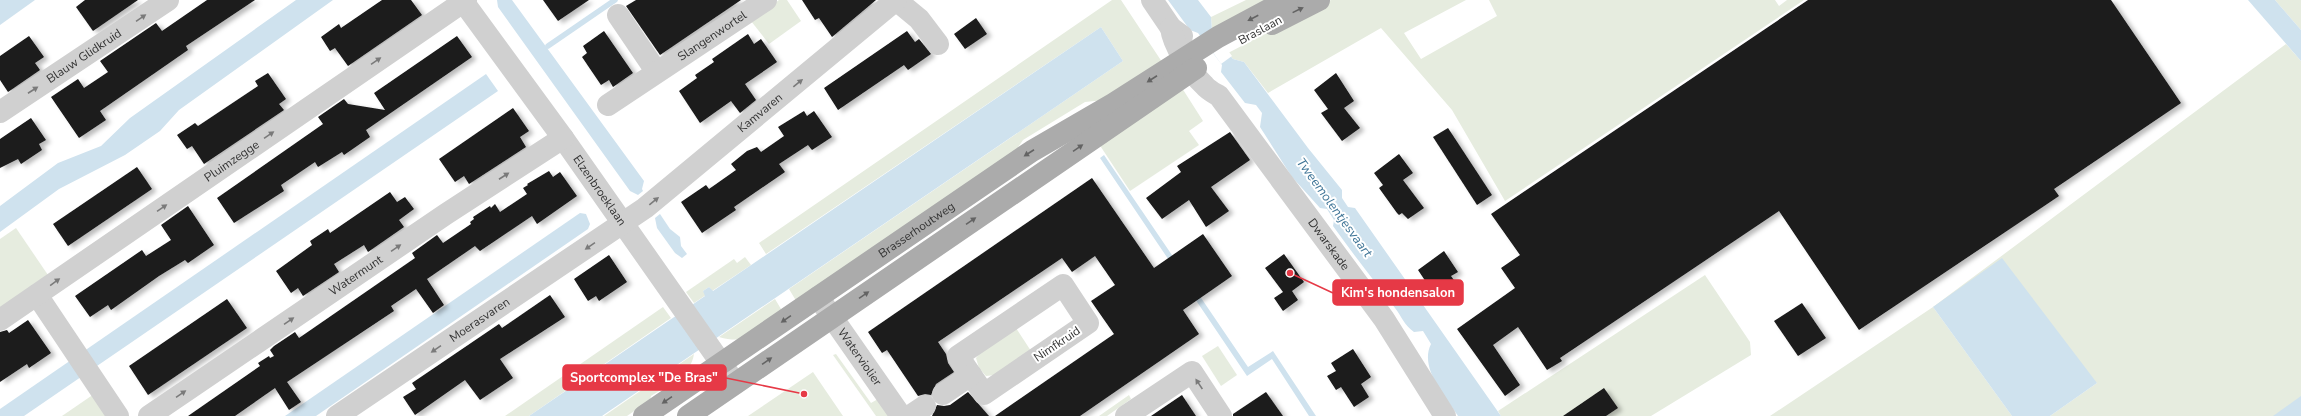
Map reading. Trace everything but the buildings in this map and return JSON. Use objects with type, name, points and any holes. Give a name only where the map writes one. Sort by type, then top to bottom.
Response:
[{"type":"main road","name":"Braslaan","points":[[1205,53],[1287,0]]},
{"type":"main road","name":"Braslaan","points":[[1205,53],[1320,0]]},
{"type":"main road","name":"Brasserhoutweg","points":[[644,416],[716,356],[818,297],[1032,151],[1205,53]]},
{"type":"main road","name":"Brasserhoutweg","points":[[688,416],[832,317],[1205,53]]},
{"type":"street","name":"Blauw Glidkruid","points":[[0,112],[168,0]]},
{"type":"street","name":"Slangenwortel","points":[[608,105],[656,71],[766,0]]},
{"type":"street","name":"Kamvaren","points":[[622,224],[645,208],[814,70],[896,0],[919,19],[938,44]]},
{"type":"street","name":"Dwarskade","points":[[1152,0],[1171,28],[1205,53],[1204,86],[1219,96],[1384,319],[1445,416]]},
{"type":"street","name":"Elzenbroeklaan","points":[[464,1],[563,138],[735,383]]},
{"type":"street","name":"Pluimzegge","points":[[0,320],[464,1]]},
{"type":"street","points":[[618,15],[656,71]]},
{"type":"street","name":"Watermunt","points":[[149,416],[446,214],[563,138]]},
{"type":"street","name":"Moerasvaren","points":[[337,416],[622,224]]},
{"type":"street","name":"Nimfkruid","points":[[1063,285],[1088,323],[984,394],[971,374],[958,356],[1063,285]]},
{"type":"street","points":[[37,295],[118,416]]},
{"type":"street","name":"Waterviolier","points":[[818,297],[902,416]]},
{"type":"street","points":[[1126,416],[1192,372],[1221,416]]},
{"type":"street","points":[[926,405],[971,374]]},
{"type":"shaded area","points":[[779,0],[787,0],[801,21],[769,44],[751,21]]},
{"type":"shaded area","points":[[1112,0],[1121,0],[1164,65],[1114,99],[1085,102],[1023,140],[1010,159],[798,304],[789,289],[1123,61],[1101,27],[766,254],[759,243]]},
{"type":"shaded area","points":[[1246,0],[1278,0],[1212,30],[1211,17]]},
{"type":"shaded area","points":[[1331,0],[1466,0],[1404,33],[1421,59],[1497,16],[1489,0],[1775,0],[1779,6],[1787,0],[1804,0],[1505,201],[1452,110],[1381,28],[1268,93],[1244,62],[1233,59],[1228,53]]},
{"type":"shaded area","points":[[2275,0],[2301,0],[2301,30]]},
{"type":"shaded area","points":[[2286,44],[2301,61],[2301,416],[2050,416],[2097,383],[1933,307]]},
{"type":"shaded area","points":[[1182,88],[1203,121],[1189,131],[1199,145],[1130,191],[1099,144]]},
{"type":"shaded area","points":[[16,228],[50,278],[0,312],[0,239]]},
{"type":"shaded area","points":[[745,257],[751,265],[712,291],[709,287],[703,291],[706,295],[694,303],[686,292],[734,259],[737,263]]},
{"type":"shaded area","points":[[1705,275],[1750,342],[1751,355],[1651,416],[1501,416],[1498,411]]},
{"type":"shaded area","points":[[775,299],[784,314],[761,331],[747,338],[730,339],[719,337]]},
{"type":"shaded area","points":[[663,307],[671,318],[529,416],[505,416]]},
{"type":"shaded area","points":[[1933,307],[2012,416],[1770,416]]},
{"type":"shaded area","points":[[1016,328],[1031,351],[995,375],[986,376],[979,368],[976,358],[982,351]]},
{"type":"shaded area","points":[[1218,346],[1237,375],[1221,386],[1202,356]]},
{"type":"shaded area","points":[[694,354],[692,361],[684,374],[651,396],[650,400],[627,416],[604,416]]},
{"type":"shaded area","points":[[836,354],[871,403],[878,399],[890,416],[876,416],[833,355]]},
{"type":"shaded area","points":[[813,372],[843,416],[748,416]]},
{"type":"shaded area","points":[[97,392],[113,416],[62,416]]},
{"type":"shaded area","points":[[1129,395],[1131,399],[1107,416],[1099,416]]},
{"type":"water","points":[[0,0],[35,0],[0,25]]},
{"type":"water","points":[[296,0],[333,0],[179,110],[160,131],[125,155],[59,189],[0,232],[0,206],[58,163],[101,146],[130,118]]},
{"type":"water","points":[[497,0],[512,0],[644,181],[643,191],[638,195],[630,191],[498,7]]},
{"type":"water","name":"Tweemolentjesvaart","points":[[1168,0],[1198,0],[1211,17],[1212,30],[1228,53],[1233,59],[1244,62],[1308,148],[1342,190],[1342,198],[1348,207],[1355,208],[1501,416],[1458,416],[1435,382],[1428,363],[1428,353],[1431,344],[1423,331],[1414,332],[1408,327],[1333,226],[1334,220],[1327,209],[1320,208],[1292,177],[1260,127],[1262,113],[1256,105],[1245,103],[1221,72],[1222,65],[1198,33],[1190,30]]},
{"type":"water","points":[[2248,0],[2275,0],[2301,30],[2301,61]]},
{"type":"water","points":[[1101,27],[1123,61],[602,416],[529,416],[705,296],[703,291],[709,287],[713,291]]},
{"type":"water","points":[[486,74],[498,91],[24,416],[0,416],[0,409]]},
{"type":"water","points":[[1104,155],[1248,367],[1273,351],[1316,416],[1309,416],[1272,359],[1247,376],[1100,158]]},
{"type":"water","points":[[580,213],[586,214],[590,224],[588,229],[316,416],[285,416]]},
{"type":"water","points":[[660,214],[670,229],[680,237],[681,246],[687,254],[682,258],[675,253],[657,228],[655,218]]},
{"type":"water","points":[[2002,258],[2097,383],[2050,416],[2012,416],[1933,307]]},
{"type":"water","points":[[2301,396],[2301,416],[2273,416]]},
{"type":"pier","points":[[1213,30],[1232,56],[1221,64],[1202,37]]},
{"type":"waterway","points":[[548,46],[615,0]]},
{"type":"place","name":"Kim's hondensalon","points":[[1290,273]]},
{"type":"place","name":"Sportcomplex \"De Bras\"","points":[[804,394]]}]
